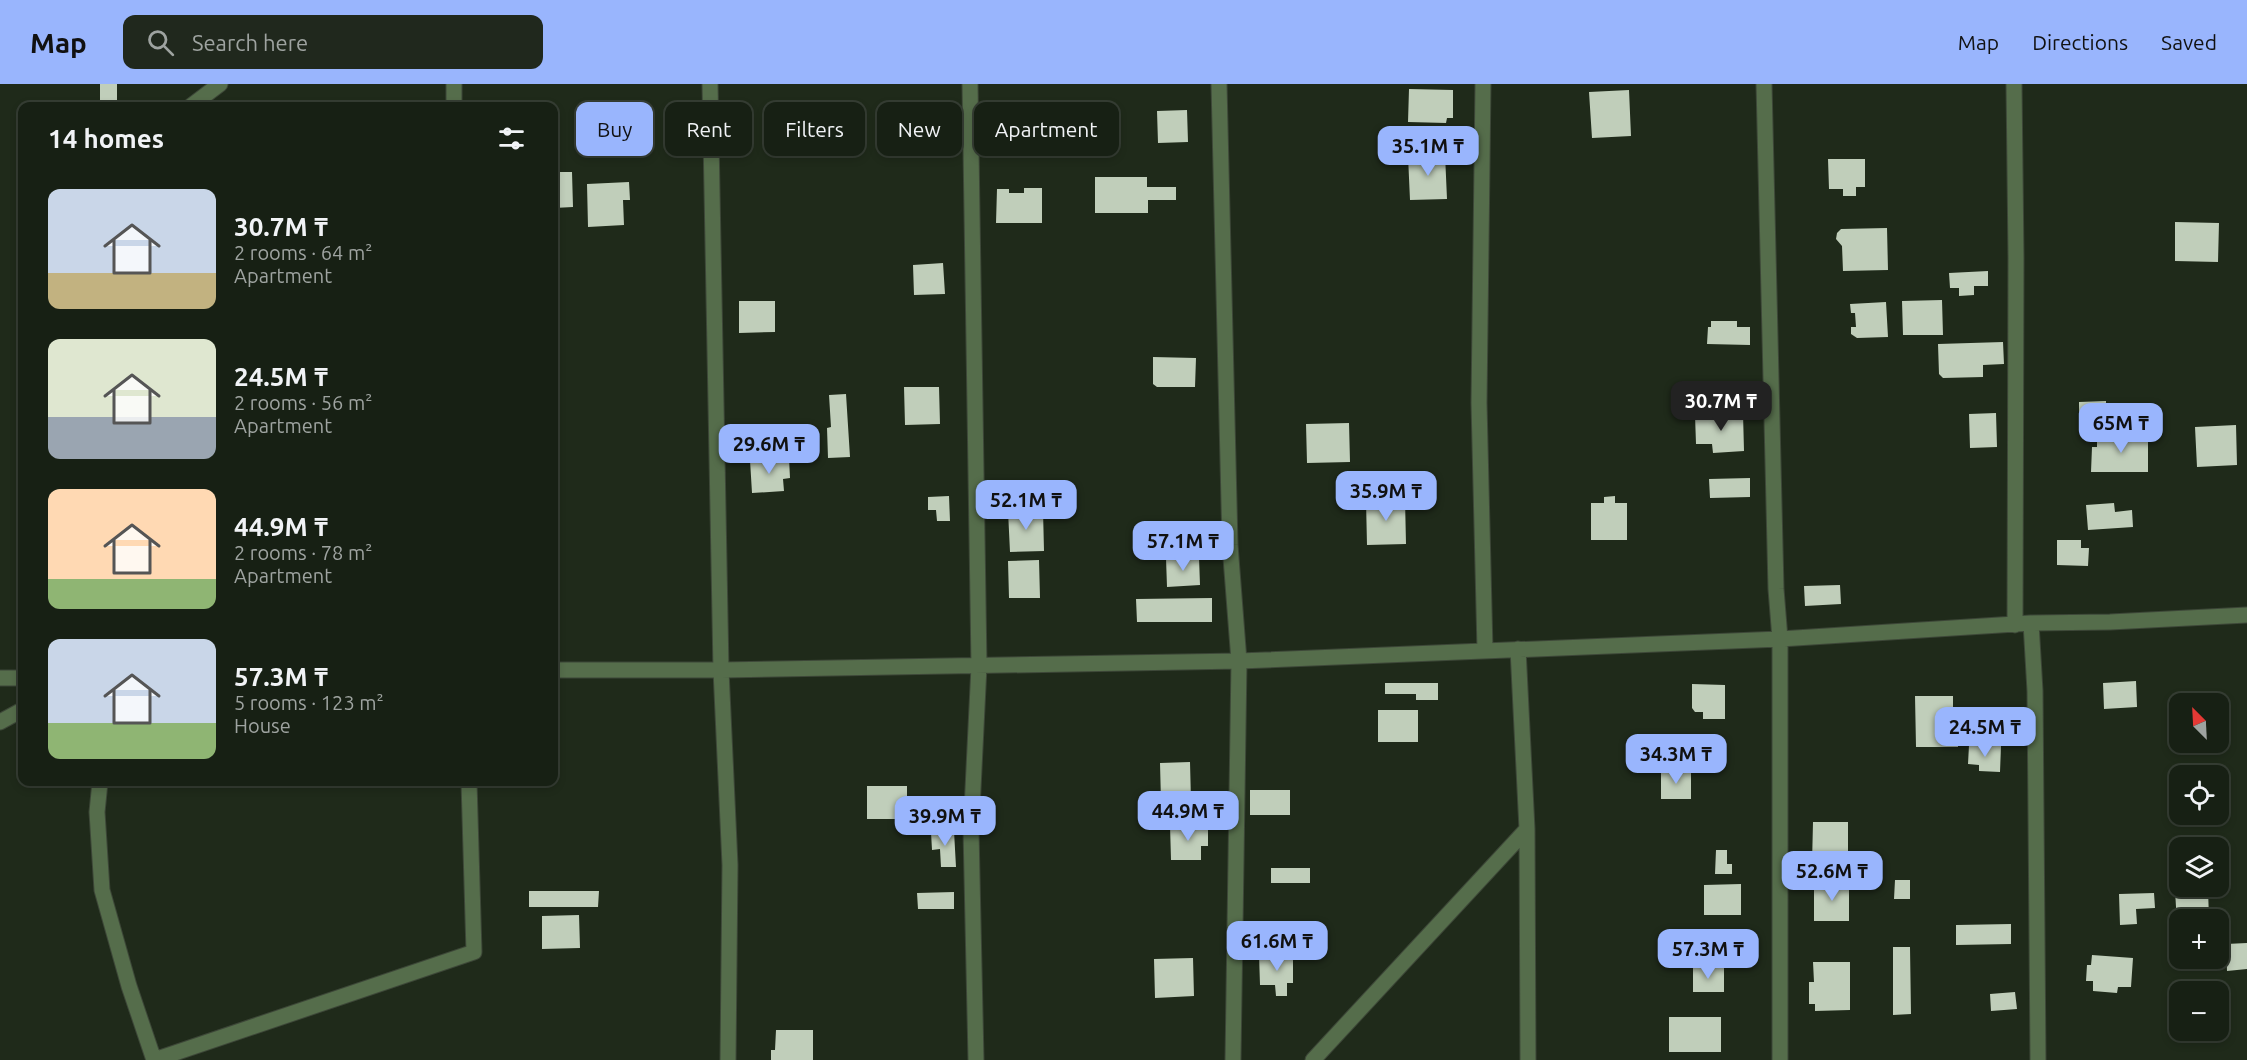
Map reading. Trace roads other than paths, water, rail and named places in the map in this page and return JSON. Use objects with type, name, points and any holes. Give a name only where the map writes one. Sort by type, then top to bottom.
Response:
[{"type":"street","points":[[454,84],[454,102]]},
{"type":"street","points":[[710,84],[721,670],[730,866],[728,1060]]},
{"type":"street","points":[[970,84],[979,666],[971,830],[976,1060]]},
{"type":"street","points":[[1219,84],[1230,545],[1239,661],[1233,1060]]},
{"type":"street","points":[[1483,84],[1479,403],[1485,650]]},
{"type":"street","points":[[1764,84],[1776,589],[1780,639],[1780,1060]]},
{"type":"street","points":[[2014,84],[2016,258],[2014,624]]},
{"type":"street","points":[[199,102],[214,94]]},
{"type":"street","points":[[558,670],[721,670],[1239,661],[1780,639],[2031,623],[2110,622],[2247,615]]},
{"type":"street","points":[[2031,623],[2036,691],[2038,1060]]},
{"type":"street","points":[[1518,649],[1527,829],[1528,1060]]},
{"type":"street","points":[[0,678],[18,678]]},
{"type":"street","points":[[0,722],[18,712]]},
{"type":"street","points":[[99,786],[97,812],[102,890],[129,986],[154,1060],[474,952],[469,786]]},
{"type":"street","points":[[1313,1060],[1527,829]]}]
